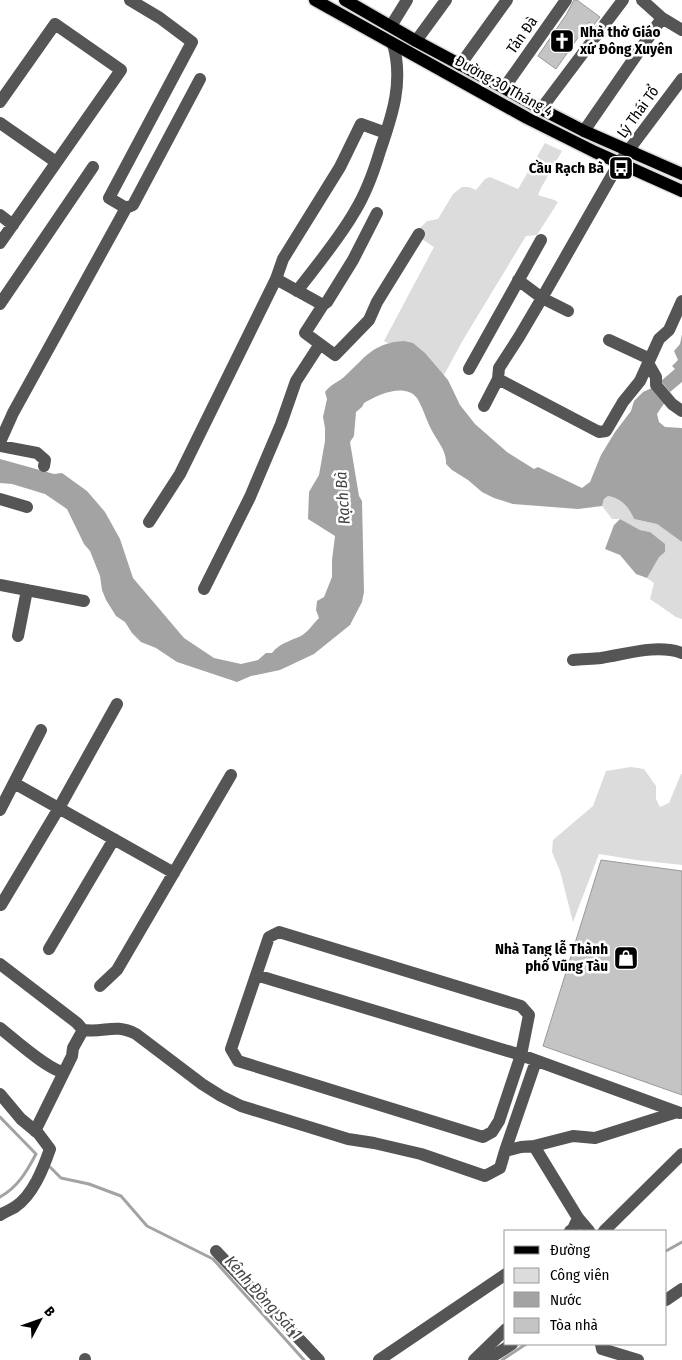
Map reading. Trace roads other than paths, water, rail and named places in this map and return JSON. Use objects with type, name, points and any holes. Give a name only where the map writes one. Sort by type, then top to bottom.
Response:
[{"type":"main road","name":"Đường 30 Tháng 4","points":[[315,0],[517,112],[682,192]]},
{"type":"main road","name":"Đường 30 Tháng 4","points":[[345,0],[541,109],[584,131],[682,174]]},
{"type":"main road","points":[[388,42],[391,26]]},
{"type":"main road","points":[[409,53],[416,41]]},
{"type":"main road","points":[[517,112],[524,99]]},
{"type":"street","points":[[126,208],[109,198],[192,42],[160,18],[130,0]]},
{"type":"street","points":[[391,26],[407,0]]},
{"type":"street","points":[[416,41],[446,0]]},
{"type":"street","points":[[460,65],[506,0]]},
{"type":"street","name":"Tản Đà","points":[[504,88],[566,0]]},
{"type":"street","points":[[541,109],[623,0]]},
{"type":"street","points":[[642,0],[662,18],[682,30]]},
{"type":"street","points":[[584,131],[662,18]]},
{"type":"street","points":[[0,102],[55,24],[121,70],[0,243]]},
{"type":"street","points":[[297,291],[356,210],[376,163],[392,119],[398,85],[398,70],[388,42]]},
{"type":"street","name":"Lý Thái Tổ","points":[[484,406],[498,379],[499,368],[542,298],[619,163],[682,79]]},
{"type":"street","points":[[44,466],[45,460],[37,453],[0,444],[13,413],[126,208],[131,207],[134,202],[200,80]]},
{"type":"street","points":[[0,123],[56,162]]},
{"type":"street","points":[[149,522],[180,474],[276,279],[283,259],[340,167],[361,124],[386,133]]},
{"type":"street","points":[[0,304],[93,167]]},
{"type":"street","points":[[377,214],[353,260],[327,302],[304,333],[335,355],[369,320],[377,302],[419,234]]},
{"type":"street","points":[[0,215],[13,224]]},
{"type":"street","points":[[469,369],[541,240]]},
{"type":"street","points":[[276,279],[323,305]]},
{"type":"street","points":[[518,280],[542,298],[568,311]]},
{"type":"street","points":[[498,379],[599,432],[606,431],[623,402],[640,381],[659,339],[669,330],[682,301]]},
{"type":"street","points":[[609,340],[649,361],[656,377],[656,385],[668,400],[682,411]]},
{"type":"street","points":[[204,589],[250,496],[281,424],[296,381],[320,344]]},
{"type":"street","points":[[0,499],[27,507]]},
{"type":"street","points":[[0,585],[84,601]]},
{"type":"street","points":[[18,636],[27,590]]},
{"type":"street","points":[[573,660],[648,650],[667,649],[682,653]]},
{"type":"street","points":[[2,905],[117,704]]},
{"type":"street","points":[[0,810],[41,730]]},
{"type":"street","points":[[100,986],[117,970],[232,775]]},
{"type":"street","points":[[14,783],[174,873]]},
{"type":"street","points":[[48,949],[114,839]]},
{"type":"street","points":[[279,932],[521,1006],[529,1016],[521,1056],[499,1121],[492,1132],[483,1137],[238,1061],[231,1049],[269,938],[279,932]]},
{"type":"street","points":[[0,964],[77,1023],[83,1030],[102,1031],[118,1027],[127,1029],[221,1096],[255,1110],[348,1140],[374,1143],[422,1154],[485,1176],[500,1168],[536,1061]]},
{"type":"street","points":[[256,975],[521,1056],[680,1113]]},
{"type":"street","points":[[0,1028],[46,1064],[64,1072]]},
{"type":"street","points":[[35,1131],[83,1030]]},
{"type":"street","points":[[0,1094],[50,1149],[44,1168],[29,1191],[16,1207],[0,1215]]},
{"type":"street","points":[[505,1151],[573,1136],[595,1138],[680,1113]]},
{"type":"street","points":[[534,1146],[578,1218],[588,1230]]},
{"type":"street","points":[[605,1230],[682,1154]]},
{"type":"street","points":[[572,1230],[578,1218]]},
{"type":"street","points":[[216,1251],[319,1360]]},
{"type":"street","points":[[379,1360],[504,1275]]},
{"type":"street","points":[[667,1299],[682,1289]]},
{"type":"street","points":[[474,1360],[504,1331]]},
{"type":"street","points":[[488,1360],[510,1345]]},
{"type":"street","points":[[601,1345],[602,1348],[637,1360]]},
{"type":"water","points":[[682,334],[682,382],[670,392],[661,381],[675,369],[672,366],[678,360],[674,351],[680,344]]},
{"type":"water","points":[[404,341],[413,343],[425,353],[448,380],[460,405],[475,424],[507,452],[534,469],[538,467],[582,488],[590,482],[601,455],[631,411],[634,401],[643,392],[654,387],[665,402],[657,414],[659,422],[665,427],[682,428],[682,542],[657,524],[634,519],[624,504],[613,497],[608,496],[604,499],[602,506],[578,509],[513,504],[494,498],[482,492],[446,464],[443,450],[417,398],[412,393],[398,390],[383,394],[364,403],[356,412],[354,436],[350,442],[359,496],[362,501],[364,592],[362,602],[350,625],[314,654],[280,670],[251,676],[237,682],[177,662],[156,648],[141,642],[125,622],[116,616],[106,600],[100,576],[90,551],[84,544],[67,509],[45,494],[12,484],[0,483],[0,459],[54,474],[62,473],[87,491],[105,512],[120,539],[133,578],[184,638],[214,658],[241,664],[258,660],[266,653],[272,653],[282,645],[301,636],[319,618],[316,610],[317,601],[324,597],[332,577],[335,536],[308,519],[309,492],[319,475],[325,441],[323,417],[327,399],[325,392],[376,348],[393,342]]},
{"type":"water","points":[[620,519],[640,530],[650,532],[665,544],[665,552],[659,557],[647,578],[636,574],[620,555],[605,549],[614,525]]},
{"type":"waterway","name":"Rạch Bà","points":[[0,1117],[36,1154],[17,1183],[0,1197]]},
{"type":"waterway","name":"Kênh Đồng Sát 1","points":[[50,1167],[61,1178],[89,1184],[121,1196],[147,1226],[213,1259],[304,1360]]},
{"type":"waterway","name":"Kênh Đồng Sát 1","points":[[667,1250],[682,1242]]},
{"type":"waterway","name":"Kênh Đồng Sát 1","points":[[502,1360],[524,1345]]},
{"type":"place","name":"Nhà thờ Giáo xứ Đông Xuyên","points":[[562,41]]},
{"type":"place","name":"Cầu Rạch Bà","points":[[621,168]]},
{"type":"place","name":"Nhà Tang lễ Thành phố Vũng Tàu","points":[[626,958]]}]
